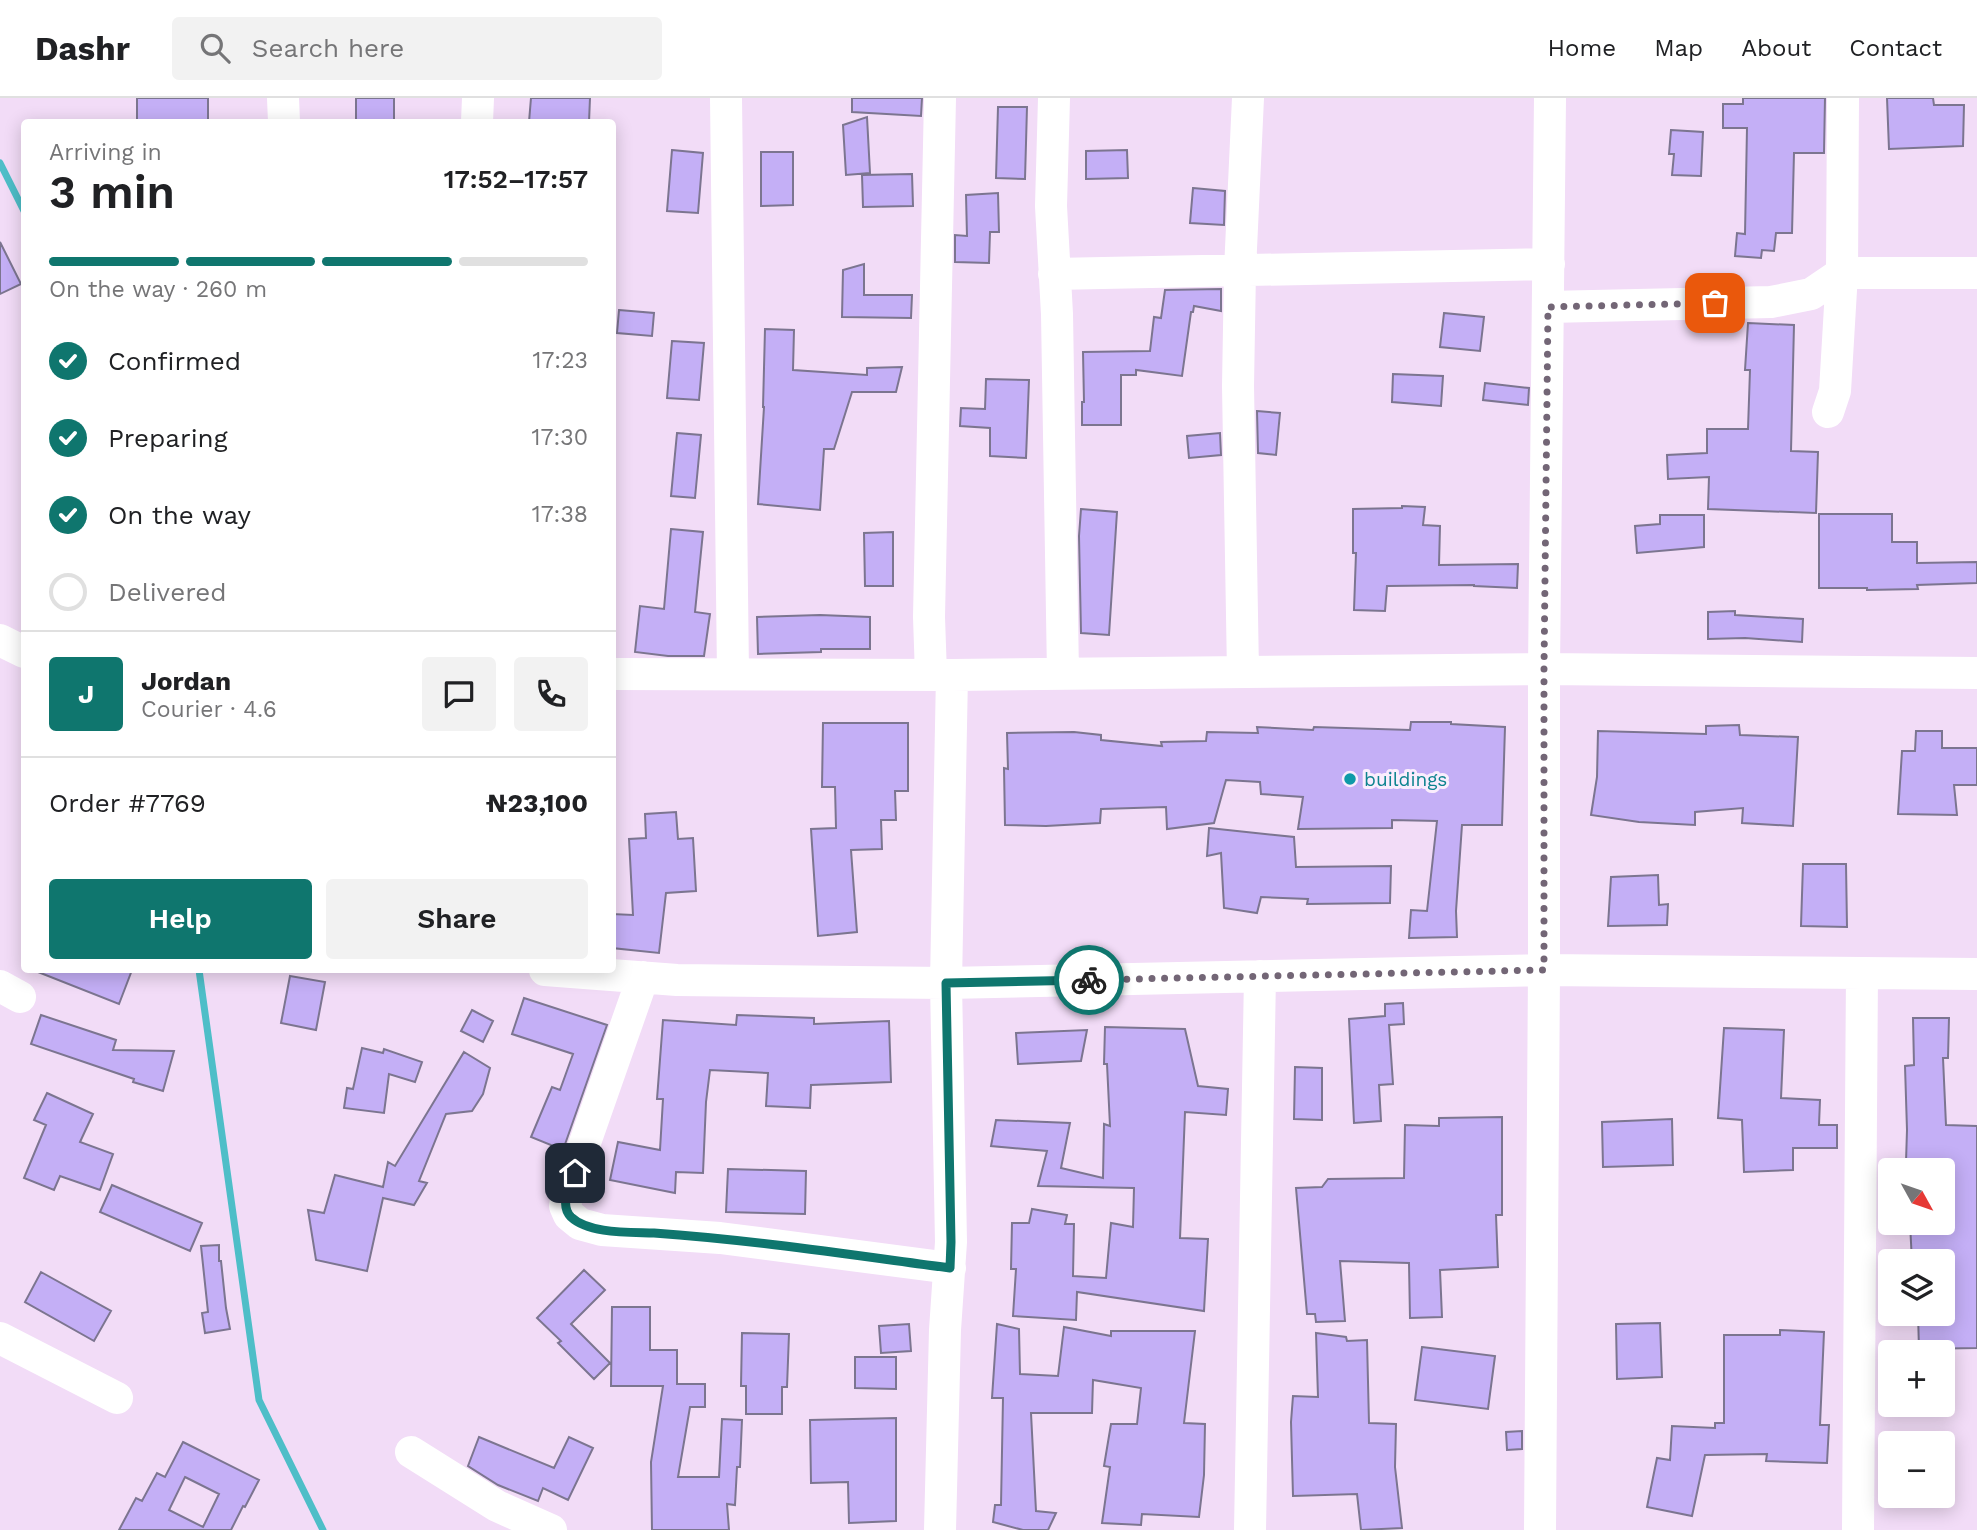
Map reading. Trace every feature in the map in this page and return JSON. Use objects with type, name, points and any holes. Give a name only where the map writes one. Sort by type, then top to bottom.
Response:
[{"type":"street","points":[[283,98],[284,119]]},
{"type":"street","points":[[477,119],[478,98]]},
{"type":"street","points":[[726,98],[733,674]]},
{"type":"street","points":[[940,98],[929,617],[941,675],[951,1242],[945,1330],[940,1530]]},
{"type":"street","points":[[1054,98],[1051,206],[1057,314],[1063,674]]},
{"type":"street","points":[[1243,672],[1238,399],[1240,270],[1248,98]]},
{"type":"street","points":[[1540,1530],[1550,98]]},
{"type":"street","points":[[1829,412],[1835,391],[1842,273],[1843,98]]},
{"type":"street","points":[[1054,274],[1549,264]]},
{"type":"street","points":[[1548,307],[1771,302],[1811,294],[1842,273],[1977,273]]},
{"type":"street","points":[[0,640],[21,650]]},
{"type":"street","points":[[616,674],[941,675],[1544,669],[1977,673]]},
{"type":"street","points":[[587,973],[677,980],[946,983],[1544,970],[1977,974]]},
{"type":"street","points":[[1858,1530],[1862,973]]},
{"type":"street","points":[[1250,1530],[1260,976]]},
{"type":"street","points":[[643,977],[568,1191],[565,1206],[569,1215],[580,1224],[603,1230],[720,1238],[950,1268]]},
{"type":"street","points":[[0,1338],[117,1398]]},
{"type":"street","points":[[411,1452],[497,1506],[551,1530]]},
{"type":"building","points":[[137,98],[208,98],[208,119],[137,119]]},
{"type":"building","points":[[356,98],[394,98],[394,119],[356,119]]},
{"type":"building","points":[[531,98],[590,98],[589,119],[529,119]]},
{"type":"building","points":[[852,98],[922,98],[921,116],[852,112]]},
{"type":"building","points":[[1743,98],[1825,98],[1824,153],[1794,153],[1792,233],[1776,233],[1774,251],[1762,250],[1761,258],[1735,256],[1737,233],[1745,234],[1747,128],[1723,128],[1723,104],[1743,104]]},
{"type":"building","points":[[1887,98],[1933,98],[1934,105],[1964,105],[1963,146],[1889,149]]},
{"type":"building","points":[[998,107],[1027,107],[1025,179],[996,178]]},
{"type":"building","points":[[867,117],[870,173],[846,175],[843,125]]},
{"type":"building","points":[[1671,130],[1703,132],[1701,176],[1672,175],[1674,154],[1669,154]]},
{"type":"building","points":[[672,150],[703,153],[698,213],[667,211]]},
{"type":"building","points":[[1127,150],[1128,178],[1086,179],[1086,151]]},
{"type":"building","points":[[761,152],[793,152],[793,205],[761,206]]},
{"type":"building","points":[[912,174],[913,206],[863,207],[862,175]]},
{"type":"building","points":[[1193,188],[1225,191],[1224,225],[1190,223]]},
{"type":"building","points":[[998,193],[999,232],[990,232],[989,263],[955,262],[955,235],[967,236],[966,195]]},
{"type":"building","points":[[0,242],[21,284],[0,294]]},
{"type":"building","points":[[864,264],[864,295],[912,295],[911,318],[842,317],[843,270]]},
{"type":"building","points":[[1221,289],[1221,311],[1194,306],[1191,312],[1182,376],[1136,370],[1136,375],[1121,375],[1121,425],[1082,425],[1083,352],[1150,351],[1154,317],[1161,318],[1165,290]]},
{"type":"building","points":[[619,310],[654,313],[652,336],[617,333]]},
{"type":"building","points":[[1444,313],[1484,317],[1480,351],[1440,347]]},
{"type":"building","points":[[1748,323],[1794,325],[1791,451],[1818,452],[1816,513],[1708,509],[1709,477],[1668,479],[1667,455],[1707,453],[1707,429],[1748,429],[1750,370],[1745,370]]},
{"type":"building","points":[[765,329],[794,330],[793,370],[867,375],[867,368],[902,367],[896,392],[852,392],[834,449],[824,449],[820,510],[758,504],[764,407]]},
{"type":"building","points":[[672,341],[704,343],[699,400],[667,398]]},
{"type":"building","points":[[1393,374],[1443,376],[1441,406],[1392,402]]},
{"type":"building","points":[[986,379],[1029,380],[1026,458],[990,456],[990,428],[960,426],[961,408],[985,409]]},
{"type":"building","points":[[1485,383],[1529,388],[1528,405],[1483,400]]},
{"type":"building","points":[[1257,411],[1280,413],[1276,455],[1258,453]]},
{"type":"building","points":[[677,433],[701,435],[695,498],[671,496]]},
{"type":"building","points":[[1220,433],[1221,455],[1189,458],[1187,436]]},
{"type":"building","points":[[1425,507],[1423,525],[1440,526],[1439,565],[1518,564],[1517,588],[1474,585],[1387,586],[1385,611],[1354,610],[1356,553],[1353,553],[1353,509]]},
{"type":"building","points":[[1081,509],[1117,512],[1109,635],[1081,633]]},
{"type":"building","points":[[1819,514],[1892,514],[1892,542],[1917,542],[1917,563],[1977,562],[1977,583],[1917,585],[1918,589],[1819,588]]},
{"type":"building","points":[[1660,515],[1704,515],[1704,547],[1637,553],[1635,526],[1660,524]]},
{"type":"building","points":[[671,529],[703,532],[695,612],[710,614],[704,656],[635,652],[640,606],[664,609]]},
{"type":"building","points":[[893,532],[893,586],[865,586],[864,533]]},
{"type":"building","points":[[1735,611],[1735,615],[1803,619],[1802,642],[1745,638],[1708,639],[1708,612]]},
{"type":"building","points":[[757,617],[870,617],[870,649],[821,649],[821,652],[758,654]]},
{"type":"building","points":[[1411,722],[1451,722],[1505,727],[1502,825],[1462,825],[1456,911],[1457,937],[1409,938],[1411,910],[1427,911],[1437,821],[1392,820],[1392,828],[1298,829],[1303,797],[1261,794],[1260,782],[1226,780],[1214,823],[1167,829],[1166,807],[1101,809],[1100,823],[1005,825],[1004,768],[1008,769],[1007,733],[1074,732],[1101,735],[1101,740],[1162,746],[1161,742],[1206,741],[1207,732],[1258,733],[1257,727],[1410,730]]},
{"type":"building","points":[[823,723],[908,723],[908,791],[895,791],[896,820],[881,820],[882,849],[851,850],[857,932],[818,936],[811,829],[836,828],[835,787],[822,787]]},
{"type":"building","points":[[1739,725],[1740,735],[1798,737],[1793,826],[1742,823],[1743,808],[1695,812],[1695,825],[1639,822],[1591,815],[1597,777],[1598,731],[1706,734],[1706,726]]},
{"type":"building","points":[[1916,731],[1942,731],[1942,748],[1977,748],[1977,785],[1954,785],[1957,815],[1898,814],[1902,751],[1915,751]]},
{"type":"building","points":[[676,812],[678,839],[693,838],[696,891],[666,893],[659,953],[616,948],[616,914],[633,915],[629,839],[646,838],[645,814]]},
{"type":"building","points":[[1209,828],[1294,837],[1296,867],[1391,866],[1390,903],[1307,904],[1308,899],[1261,897],[1257,913],[1224,908],[1221,853],[1207,856]]},
{"type":"building","points":[[1803,864],[1846,864],[1847,927],[1801,926]]},
{"type":"building","points":[[1658,875],[1659,905],[1668,904],[1667,925],[1608,926],[1611,877]]},
{"type":"building","points":[[41,973],[131,973],[119,1004]]},
{"type":"building","points":[[290,976],[325,982],[316,1030],[281,1023]]},
{"type":"building","points":[[524,998],[607,1025],[563,1150],[531,1137],[552,1087],[560,1090],[573,1054],[512,1034]]},
{"type":"building","points":[[1403,1003],[1404,1024],[1389,1025],[1393,1084],[1379,1085],[1381,1121],[1354,1123],[1349,1019],[1385,1016],[1385,1004]]},
{"type":"building","points":[[472,1010],[493,1021],[483,1042],[461,1031]]},
{"type":"building","points":[[41,1015],[116,1040],[113,1050],[174,1051],[163,1091],[31,1044]]},
{"type":"building","points":[[737,1015],[814,1018],[814,1024],[889,1021],[891,1082],[811,1085],[810,1108],[766,1106],[768,1073],[710,1070],[703,1173],[676,1172],[675,1193],[610,1180],[618,1142],[660,1150],[663,1099],[657,1099],[663,1020],[736,1025]]},
{"type":"building","points":[[1913,1018],[1949,1018],[1948,1058],[1943,1058],[1946,1125],[1977,1126],[1977,1348],[1955,1348],[1955,1340],[1919,1340],[1918,1326],[1955,1326],[1955,1249],[1911,1249],[1911,1236],[1955,1236],[1955,1158],[1906,1158],[1905,1066],[1914,1065]]},
{"type":"building","points":[[1105,1027],[1185,1029],[1198,1086],[1228,1089],[1226,1115],[1185,1112],[1180,1238],[1208,1239],[1204,1311],[1077,1292],[1076,1320],[1013,1316],[1016,1269],[1011,1269],[1012,1223],[1029,1223],[1032,1209],[1067,1215],[1065,1224],[1074,1224],[1073,1276],[1106,1278],[1111,1223],[1133,1227],[1134,1188],[1038,1186],[1047,1151],[991,1146],[996,1120],[1070,1123],[1061,1168],[1103,1178],[1104,1124],[1110,1126],[1107,1064],[1104,1064]]},
{"type":"building","points":[[1724,1028],[1784,1030],[1781,1098],[1820,1100],[1819,1125],[1837,1125],[1837,1148],[1793,1148],[1793,1170],[1744,1172],[1742,1120],[1718,1118]]},
{"type":"building","points":[[1087,1030],[1081,1061],[1018,1064],[1016,1033]]},
{"type":"building","points":[[362,1048],[383,1053],[384,1049],[422,1062],[415,1082],[389,1074],[384,1113],[344,1108],[347,1088],[353,1089]]},
{"type":"building","points":[[464,1052],[490,1068],[483,1094],[472,1111],[446,1114],[419,1181],[427,1183],[414,1205],[383,1198],[367,1271],[316,1260],[308,1210],[324,1213],[335,1175],[383,1187],[388,1162],[395,1166]]},
{"type":"building","points":[[1295,1067],[1322,1068],[1322,1120],[1294,1119]]},
{"type":"building","points":[[47,1093],[93,1114],[80,1142],[113,1154],[100,1190],[60,1176],[54,1190],[24,1178],[46,1125],[34,1120]]},
{"type":"building","points":[[1502,1117],[1502,1215],[1496,1215],[1498,1267],[1440,1270],[1442,1317],[1410,1318],[1409,1263],[1340,1261],[1345,1321],[1316,1322],[1315,1314],[1307,1314],[1296,1188],[1322,1187],[1328,1179],[1404,1178],[1405,1125],[1439,1126],[1439,1118]]},
{"type":"building","points":[[1672,1119],[1673,1165],[1603,1167],[1602,1122]]},
{"type":"building","points":[[728,1169],[806,1171],[805,1214],[726,1212]]},
{"type":"building","points":[[112,1185],[202,1223],[190,1251],[100,1212]]},
{"type":"building","points":[[219,1245],[230,1329],[205,1333],[202,1313],[208,1312],[201,1246]]},
{"type":"building","points":[[584,1270],[605,1290],[571,1324],[610,1363],[594,1379],[537,1318]]},
{"type":"building","points":[[41,1272],[111,1311],[94,1341],[25,1302]]},
{"type":"building","points":[[612,1307],[650,1307],[650,1350],[677,1350],[677,1384],[705,1384],[705,1407],[690,1407],[678,1477],[719,1477],[722,1419],[742,1420],[735,1505],[727,1504],[729,1530],[652,1530],[651,1462],[663,1386],[611,1386]]},
{"type":"building","points":[[1660,1323],[1662,1377],[1617,1379],[1616,1324]]},
{"type":"building","points":[[909,1324],[911,1351],[881,1353],[879,1326]]},
{"type":"building","points":[[997,1324],[1019,1329],[1020,1374],[1058,1376],[1064,1327],[1111,1336],[1111,1331],[1195,1331],[1184,1423],[1205,1424],[1204,1475],[1199,1517],[1142,1514],[1141,1525],[1102,1523],[1110,1467],[1104,1466],[1111,1424],[1137,1424],[1141,1388],[1093,1380],[1092,1413],[1031,1413],[1036,1511],[1056,1513],[1048,1530],[1023,1530],[993,1522],[995,1505],[1001,1505],[1003,1398],[992,1398]]},
{"type":"building","points":[[1780,1330],[1824,1332],[1820,1425],[1829,1425],[1827,1463],[1766,1461],[1767,1454],[1705,1455],[1692,1516],[1647,1507],[1657,1458],[1670,1460],[1672,1426],[1715,1428],[1715,1423],[1724,1423],[1724,1335],[1780,1335]]},
{"type":"building","points":[[742,1333],[789,1334],[787,1387],[782,1387],[782,1414],[746,1414],[746,1386],[741,1386]]},
{"type":"building","points":[[1316,1333],[1346,1337],[1347,1341],[1367,1340],[1369,1423],[1396,1424],[1395,1467],[1402,1528],[1361,1530],[1357,1494],[1293,1496],[1293,1396],[1318,1397]]},
{"type":"building","points":[[1422,1347],[1495,1356],[1488,1409],[1415,1400]]},
{"type":"building","points":[[855,1357],[896,1357],[896,1389],[855,1388]]},
{"type":"building","points":[[896,1418],[896,1521],[849,1523],[848,1482],[811,1483],[810,1420]]},
{"type":"building","points":[[1522,1431],[1522,1449],[1507,1450],[1506,1432]]},
{"type":"building","points":[[479,1437],[554,1468],[569,1437],[593,1448],[568,1500],[543,1488],[538,1501],[498,1485],[468,1466]]},
{"type":"building","points":[[183,1442],[259,1480],[231,1530],[119,1530],[136,1498],[142,1501],[157,1473],[165,1477]],"holes":[[[185,1477],[219,1494],[203,1527],[169,1510]]]},
{"type":"waterway","points":[[0,163],[21,205]]},
{"type":"waterway","points":[[199,973],[259,1400],[323,1530]]},
{"type":"way so far","points":[[1089,980],[1544,970],[1548,307],[1715,303]]},
{"type":"place","name":"buildings","points":[[1350,779]]},
{"type":"route","points":[[575,1173],[565,1206],[569,1215],[580,1224],[603,1230],[720,1238],[950,1268],[946,983],[1089,980]]}]
